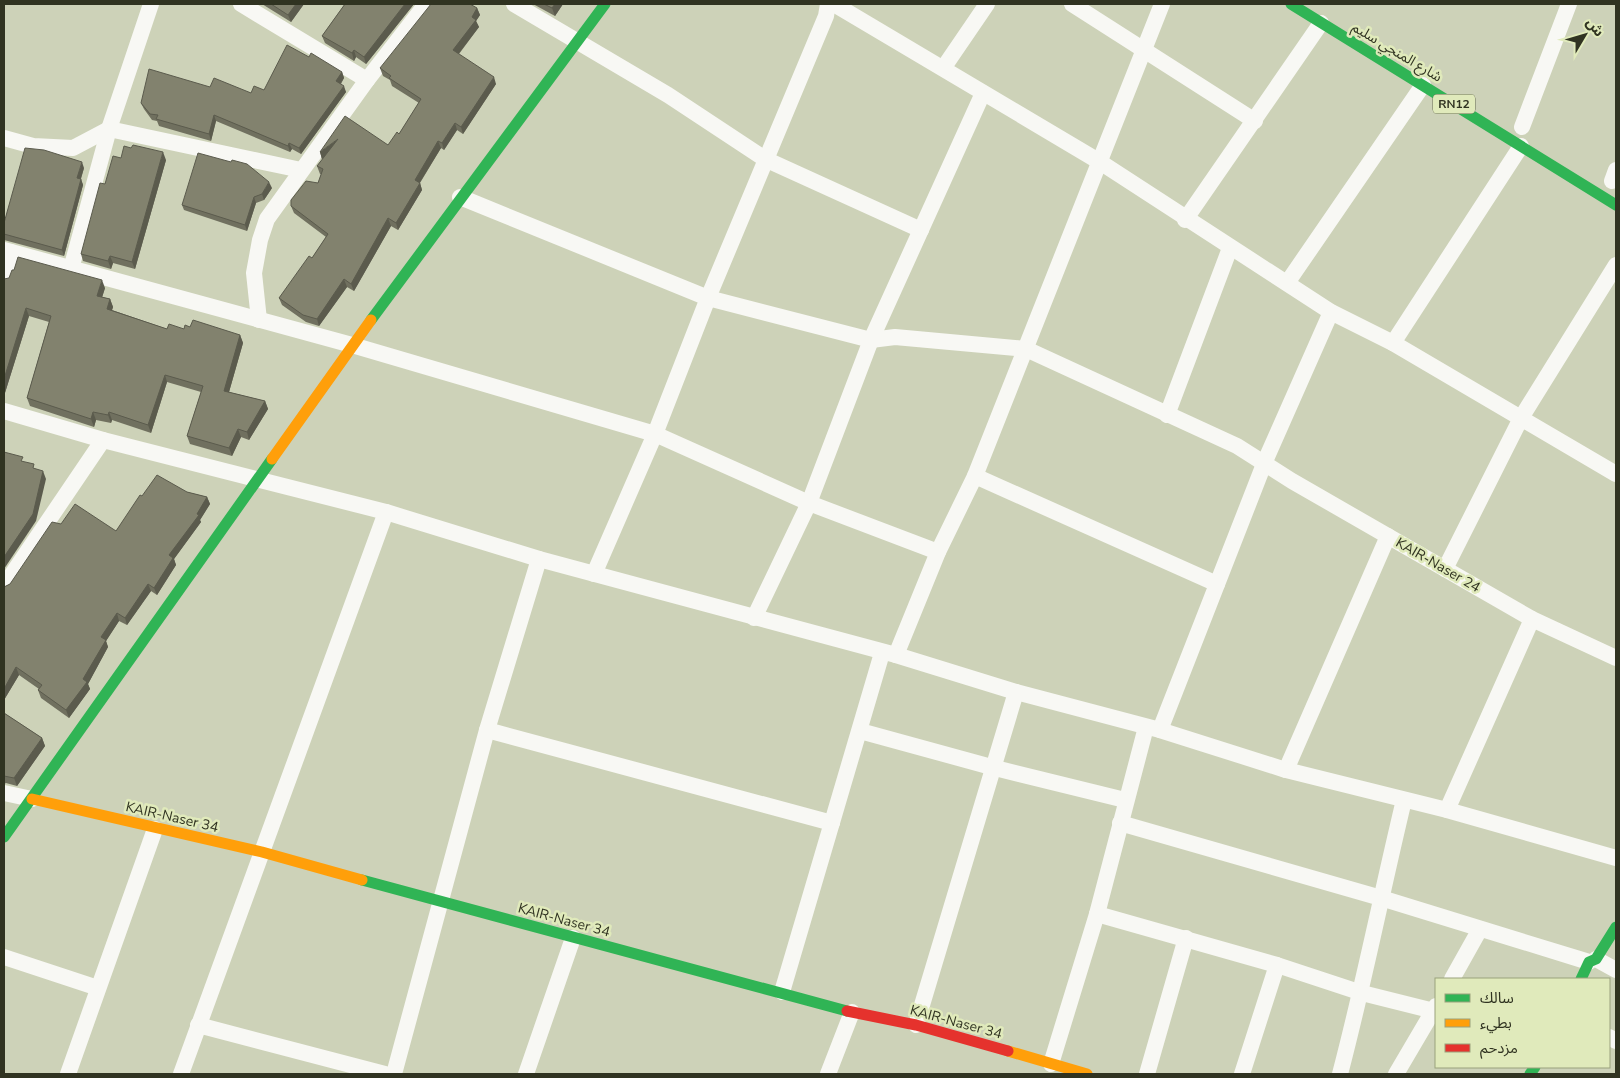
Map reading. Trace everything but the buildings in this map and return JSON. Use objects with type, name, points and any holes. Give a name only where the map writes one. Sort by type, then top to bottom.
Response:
[{"type":"street","points":[[71,269],[109,129],[151,4]]},
{"type":"street","points":[[241,4],[367,80]]},
{"type":"street","points":[[259,320],[254,273],[260,240],[267,219],[367,80],[426,4]]},
{"type":"street","points":[[514,4],[668,95],[765,160],[921,230]]},
{"type":"street","points":[[4,837],[352,345],[605,4]]},
{"type":"street","points":[[594,574],[655,434],[708,298],[826,16],[828,4]]},
{"type":"street","points":[[834,4],[944,67],[983,93],[1100,162],[1186,220],[1332,312],[1393,343],[1616,474]]},
{"type":"street","points":[[944,67],[986,4]]},
{"type":"street","points":[[1072,4],[1255,121]]},
{"type":"street","points":[[782,992],[860,731],[889,654],[975,476],[1162,4]]},
{"type":"street","name":"شارع المنجي سليم","points":[[1291,4],[1616,205]]},
{"type":"street","points":[[1522,127],[1569,4]]},
{"type":"street","points":[[1186,220],[1321,23]]},
{"type":"street","points":[[1287,283],[1423,85]]},
{"type":"street","points":[[754,618],[809,503],[871,340],[983,93]]},
{"type":"street","points":[[4,138],[33,146],[73,148],[109,129],[301,170]]},
{"type":"street","points":[[1393,343],[1521,146]]},
{"type":"street","points":[[460,197],[708,298],[871,340]]},
{"type":"street","points":[[1167,415],[1230,248]]},
{"type":"street","points":[[4,279],[7,252],[352,345],[655,434],[809,503],[938,552]]},
{"type":"street","points":[[1445,569],[1521,418],[1616,265]]},
{"type":"street","points":[[1051,1064],[1096,914],[1126,800],[1153,729],[1217,584],[1265,464],[1332,312]]},
{"type":"street","name":"KAIR-Naser 24","points":[[871,340],[895,337],[1026,349],[1167,415],[1230,442],[1532,619],[1616,658]]},
{"type":"street","points":[[4,411],[103,440],[386,512],[539,560],[889,654],[1016,692],[1153,729],[1286,770],[1447,810],[1616,858]]},
{"type":"street","points":[[4,586],[103,440]]},
{"type":"street","points":[[975,476],[1217,584]]},
{"type":"street","points":[[180,1074],[386,512]]},
{"type":"street","points":[[1286,770],[1388,536]]},
{"type":"street","points":[[394,1074],[487,730],[539,560]]},
{"type":"street","points":[[1447,810],[1532,619]]},
{"type":"street","points":[[916,1025],[995,768],[1016,692]]},
{"type":"street","points":[[487,730],[832,822]]},
{"type":"street","points":[[860,731],[995,768],[1126,800]]},
{"type":"street","points":[[4,793],[32,798]]},
{"type":"street","name":"KAIR-Naser 34","points":[[32,798],[155,829],[262,852],[572,938],[852,1012],[916,1025],[1087,1074]]},
{"type":"street","points":[[1340,1074],[1362,993],[1380,898],[1404,800]]},
{"type":"street","points":[[1120,823],[1380,898],[1592,961],[1616,970]]},
{"type":"street","points":[[68,1074],[155,829]]},
{"type":"street","points":[[1096,914],[1277,965],[1362,993],[1435,1009],[1396,1074]]},
{"type":"street","points":[[1582,978],[1616,927]]},
{"type":"street","points":[[1453,978],[1480,929]]},
{"type":"street","points":[[526,1074],[572,938]]},
{"type":"street","points":[[1147,1074],[1186,938]]},
{"type":"street","points":[[4,957],[98,988]]},
{"type":"street","points":[[1242,1074],[1277,965]]},
{"type":"street","points":[[828,1074],[852,1012]]},
{"type":"street","points":[[198,1026],[385,1074]]},
{"type":"traffic: fast","points":[[371,320],[605,4]]},
{"type":"traffic: fast","points":[[1291,4],[1616,205]]},
{"type":"traffic: fast","points":[[4,837],[272,459]]},
{"type":"traffic: fast","points":[[362,880],[847,1011]]},
{"type":"traffic: fast","points":[[1581,978],[1589,962],[1596,959],[1616,927]]},
{"type":"traffic: fast","points":[[1530,1074],[1534,1068]]},
{"type":"traffic: slow","points":[[272,459],[371,320]]},
{"type":"traffic: slow","points":[[32,799],[262,852],[362,880]]},
{"type":"traffic: slow","points":[[1008,1051],[1087,1074]]},
{"type":"traffic: jam","points":[[847,1011],[916,1025],[1008,1051]]}]
